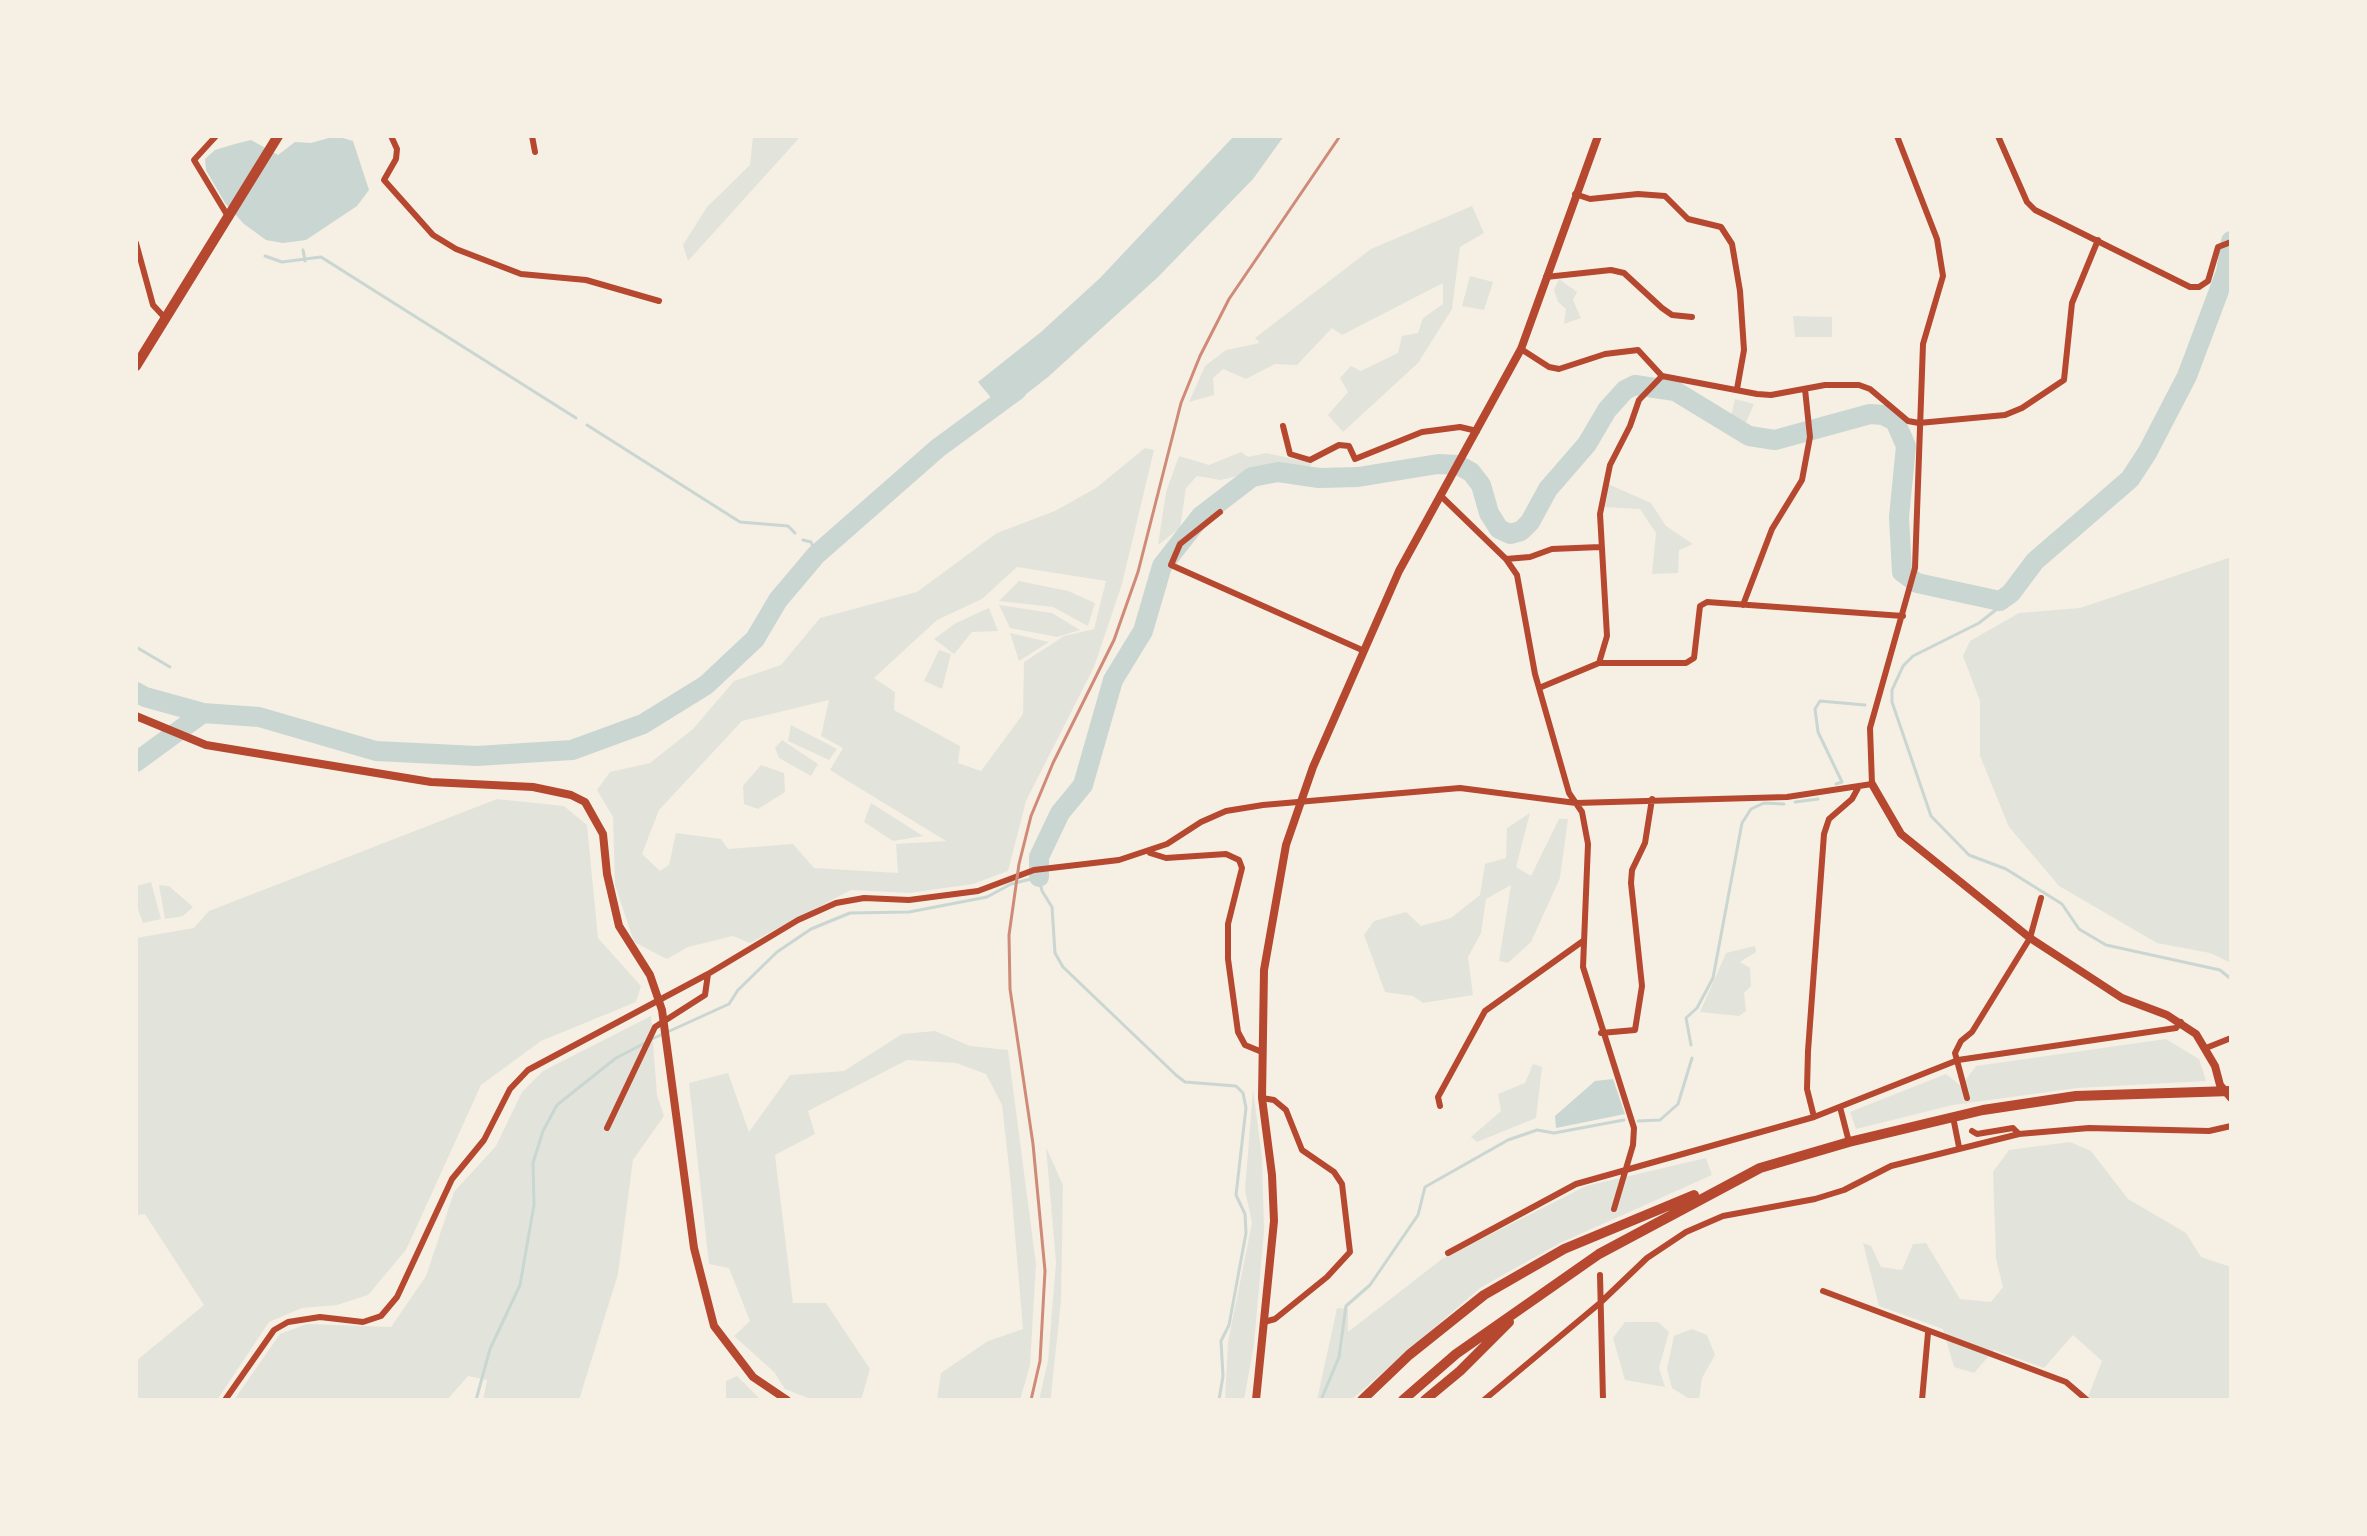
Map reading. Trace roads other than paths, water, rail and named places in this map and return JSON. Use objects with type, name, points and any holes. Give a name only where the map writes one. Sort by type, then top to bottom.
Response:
[{"type":"main road","points":[[136,366],[278,137]]},
{"type":"main road","points":[[1362,1400],[1409,1355],[1484,1295],[1564,1249],[1760,1168],[1953,1117],[2076,1096],[2231,1091]]},
{"type":"main road","points":[[1403,1400],[1456,1354],[1599,1254],[1760,1168]]},
{"type":"main road","points":[[1425,1400],[1460,1371],[1530,1300]]},
{"type":"street","points":[[216,136],[194,160],[229,218]]},
{"type":"street","points":[[391,136],[397,149],[396,159],[384,180],[433,235],[456,249],[521,274],[586,280],[659,301]]},
{"type":"street","points":[[532,136],[535,152]]},
{"type":"street","points":[[1256,1400],[1274,1221],[1272,1175],[1262,1098],[1264,970],[1273,902],[1300,804],[1362,650],[1411,546],[1521,349],[1598,136]]},
{"type":"street","points":[[1897,136],[1943,263],[1939,291],[1923,344],[1915,568],[1870,728],[1872,784],[1901,834],[2030,938],[2122,998],[2181,1022],[2206,1048],[2220,1085],[2231,1098]]},
{"type":"street","points":[[1998,136],[2027,202],[2035,210],[2190,287],[2199,287],[2208,281],[2223,243],[2231,242]]},
{"type":"street","points":[[1575,194],[1590,199],[1638,194],[1665,196],[1688,219],[1721,227],[1732,244],[1740,291],[1744,350],[1737,389]]},
{"type":"street","points":[[1521,349],[1549,367],[1559,369],[1605,354],[1638,350],[1654,372],[1662,376],[1771,395],[1859,385],[1870,389],[1908,421],[1919,423],[2005,415],[2022,408],[2064,380],[2072,303],[2098,240]]},
{"type":"street","points":[[136,243],[153,305],[166,319]]},
{"type":"street","points":[[1546,277],[1611,270],[1624,273],[1672,315],[1692,317]]},
{"type":"street","points":[[1599,663],[1607,636],[1600,514],[1610,465],[1639,400],[1662,376]]},
{"type":"street","points":[[1743,605],[1772,529],[1802,480],[1810,437],[1805,389]]},
{"type":"street","points":[[1283,426],[1290,454],[1310,460],[1339,445],[1349,446],[1355,459],[1422,432],[1460,427],[1477,431]]},
{"type":"street","points":[[1440,495],[1506,559],[1517,575],[1539,688],[1569,793],[1576,803],[1588,844],[1583,967],[1601,1033],[1632,1113],[1633,1145],[1614,1209]]},
{"type":"street","points":[[1220,512],[1180,544],[1171,565],[1362,650]]},
{"type":"street","points":[[1506,559],[1530,557],[1552,549],[1600,547]]},
{"type":"street","points":[[1539,688],[1599,663],[1686,663],[1694,658],[1700,606],[1707,602],[1903,616]]},
{"type":"street","points":[[136,716],[206,745],[431,782],[533,787],[571,795],[585,802],[603,834],[607,874],[619,926],[650,975],[662,1010],[694,1248],[714,1326],[753,1377],[787,1400]]},
{"type":"street","points":[[225,1400],[274,1330],[288,1322],[320,1317],[363,1322],[381,1316],[397,1297],[452,1179],[484,1140],[510,1089],[528,1070],[708,974],[798,920],[836,903],[864,898],[909,900],[978,891],[1038,870],[1119,860],[1149,852],[1226,811],[1460,788],[1576,803],[1787,797],[1872,784]]},
{"type":"street","points":[[1814,1117],[1807,1089],[1808,1051],[1824,834],[1829,819],[1852,799],[1858,788]]},
{"type":"street","points":[[1601,1033],[1635,1030],[1642,986],[1631,883],[1632,870],[1645,843],[1652,799]]},
{"type":"street","points":[[1149,852],[1166,858],[1226,854],[1239,860],[1242,868],[1228,924],[1228,959],[1238,1032],[1245,1045],[1262,1052]]},
{"type":"street","points":[[1967,1098],[1955,1053],[1961,1041],[1972,1032],[2030,938],[2041,898]]},
{"type":"street","points":[[1440,1106],[1438,1097],[1485,1011],[1583,941]]},
{"type":"street","points":[[607,1128],[622,1102],[631,1073],[647,1049],[648,1040],[667,1018],[705,995],[708,974]]},
{"type":"street","points":[[1448,1253],[1576,1184],[1814,1117],[1958,1060],[2176,1028],[2181,1022]]},
{"type":"street","points":[[2206,1048],[2231,1038]]},
{"type":"street","points":[[1262,1098],[1274,1100],[1286,1110],[1302,1150],[1334,1172],[1342,1184],[1350,1252],[1327,1277],[1275,1319],[1264,1322]]},
{"type":"street","points":[[1840,1107],[1849,1142]]},
{"type":"street","points":[[1953,1117],[1959,1147]]},
{"type":"street","points":[[1484,1400],[1600,1303],[1647,1258],[1698,1227],[1723,1216],[1815,1199],[1844,1190],[1891,1166],[2019,1134],[2089,1128],[2209,1131],[2231,1126]]},
{"type":"street","points":[[1972,1131],[1977,1134],[2013,1128],[2019,1134]]},
{"type":"street","points":[[1600,1275],[1603,1400]]},
{"type":"street","points":[[1823,1291],[1928,1333],[2066,1382],[2087,1400]]},
{"type":"street","points":[[1922,1400],[1928,1333]]},
{"type":"waterway","points":[[1039,877],[1039,857],[1060,813],[1083,785],[1113,680],[1143,631],[1162,566],[1201,516],[1252,477],[1278,472],[1319,478],[1358,477],[1438,464],[1458,465],[1471,472],[1481,485],[1489,513],[1499,529],[1510,534],[1521,531],[1530,522],[1548,489],[1587,444],[1607,410],[1625,390],[1635,385],[1675,391],[1749,436],[1775,440],[1870,414],[1883,415],[1895,421],[1906,446],[1899,517],[1902,572],[1917,583],[2000,601],[2011,593],[2035,561],[2130,479],[2147,453],[2187,376],[2226,272],[2231,241]]},
{"type":"waterway","points":[[303,250],[305,261]]},
{"type":"waterway","points":[[265,256],[282,262],[321,257],[576,418]]},
{"type":"waterway","points":[[136,692],[203,713],[259,717],[376,751],[477,756],[572,750],[643,724],[706,685],[755,639],[778,600],[816,555],[938,448],[1017,390]]},
{"type":"waterway","points":[[587,425],[740,522],[788,526],[795,533]]},
{"type":"waterway","points":[[803,540],[811,542],[816,555]]},
{"type":"waterway","points":[[2000,601],[1997,609],[1979,623],[1913,656],[1903,666],[1892,690],[1892,702],[1931,816],[1969,855],[2006,869],[2062,904],[2079,929],[2106,945],[2220,970],[2231,979]]},
{"type":"waterway","points":[[136,647],[170,667]]},
{"type":"waterway","points":[[1836,784],[1842,782],[1818,732],[1815,709],[1820,701],[1865,705]]},
{"type":"waterway","points":[[136,762],[203,713]]},
{"type":"waterway","points":[[1795,802],[1818,799]]},
{"type":"waterway","points":[[1691,1045],[1686,1018],[1697,1008],[1713,978],[1742,823],[1751,809],[1764,803],[1784,804]]},
{"type":"waterway","points":[[652,1039],[729,1004],[738,990],[777,952],[811,929],[850,913],[909,912],[987,897],[1011,884],[1039,877],[1042,891],[1052,907],[1055,953],[1063,967],[1185,1082],[1236,1086],[1243,1093],[1246,1108],[1236,1195],[1245,1214],[1246,1233],[1229,1325],[1221,1341],[1223,1376],[1219,1400]]},
{"type":"waterway","points":[[476,1400],[490,1349],[520,1285],[534,1205],[533,1163],[543,1131],[557,1105],[616,1058],[645,1043]]},
{"type":"waterway","points":[[1638,1121],[1660,1120],[1678,1104],[1692,1058]]},
{"type":"waterway","points":[[1321,1400],[1339,1357],[1346,1306],[1370,1285],[1418,1215],[1425,1187],[1508,1140],[1537,1130],[1554,1133],[1624,1120]]},
{"type":"railway","points":[[1031,1400],[1040,1361],[1045,1271],[1033,1144],[1010,989],[1009,935],[1019,864],[1031,816],[1053,763],[1114,640],[1138,572],[1181,403],[1200,356],[1229,299],[1340,136]]}]
